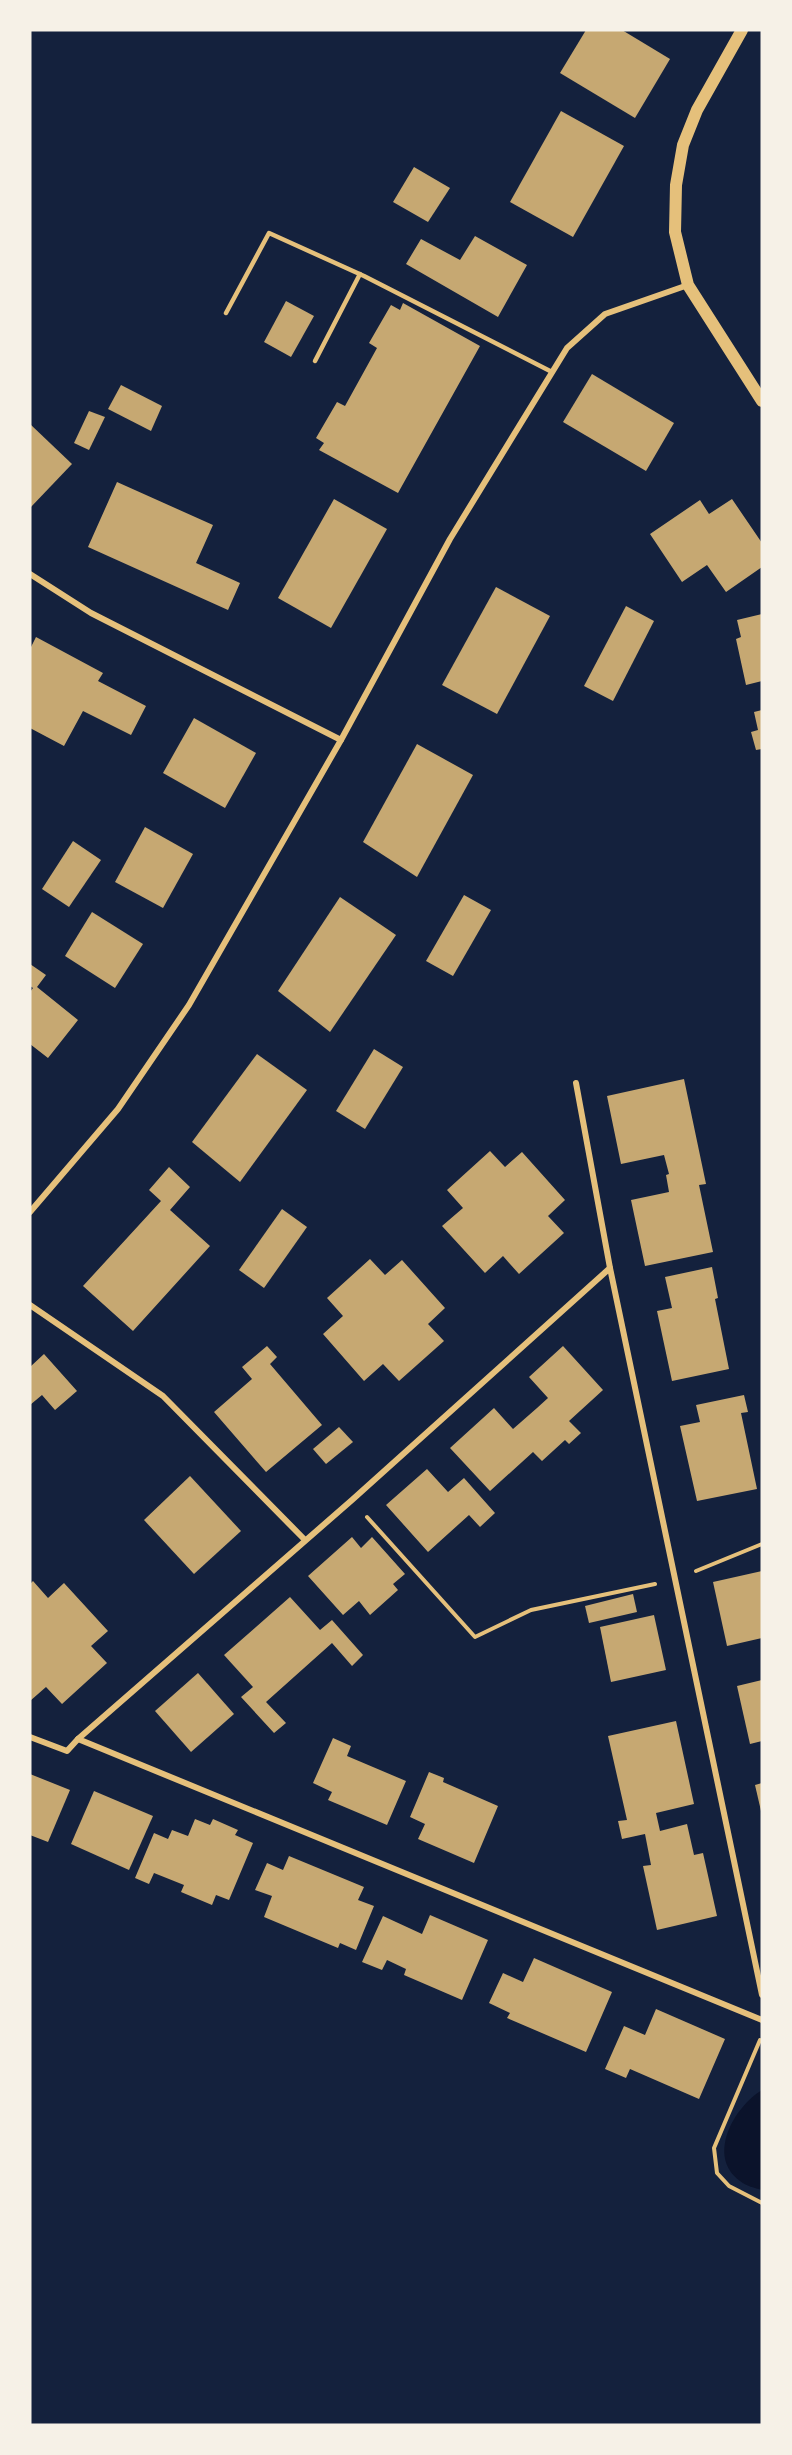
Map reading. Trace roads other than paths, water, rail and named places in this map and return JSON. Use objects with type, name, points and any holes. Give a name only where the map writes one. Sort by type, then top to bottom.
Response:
[{"type":"main road","points":[[742,30],[697,110],[683,145],[676,185],[675,232],[687,285],[762,401]]},
{"type":"street","points":[[30,1212],[118,1109],[189,1005],[341,740],[450,539],[567,348],[605,314],[687,285]]},
{"type":"street","points":[[30,573],[91,613],[341,740]]},
{"type":"street","points":[[576,1083],[610,1268],[762,1995]]},
{"type":"street","points":[[30,1737],[67,1750],[304,1539],[352,1500],[610,1268]]},
{"type":"street","points":[[30,1305],[163,1396],[304,1539]]},
{"type":"street","points":[[78,1739],[762,2020]]},
{"type":"lane","points":[[226,313],[269,233],[360,274],[552,372]]},
{"type":"lane","points":[[315,361],[360,274]]},
{"type":"water","points":[[762,2090],[762,2190],[742,2183],[730,2171],[725,2159],[725,2146],[734,2120],[742,2108]]}]
